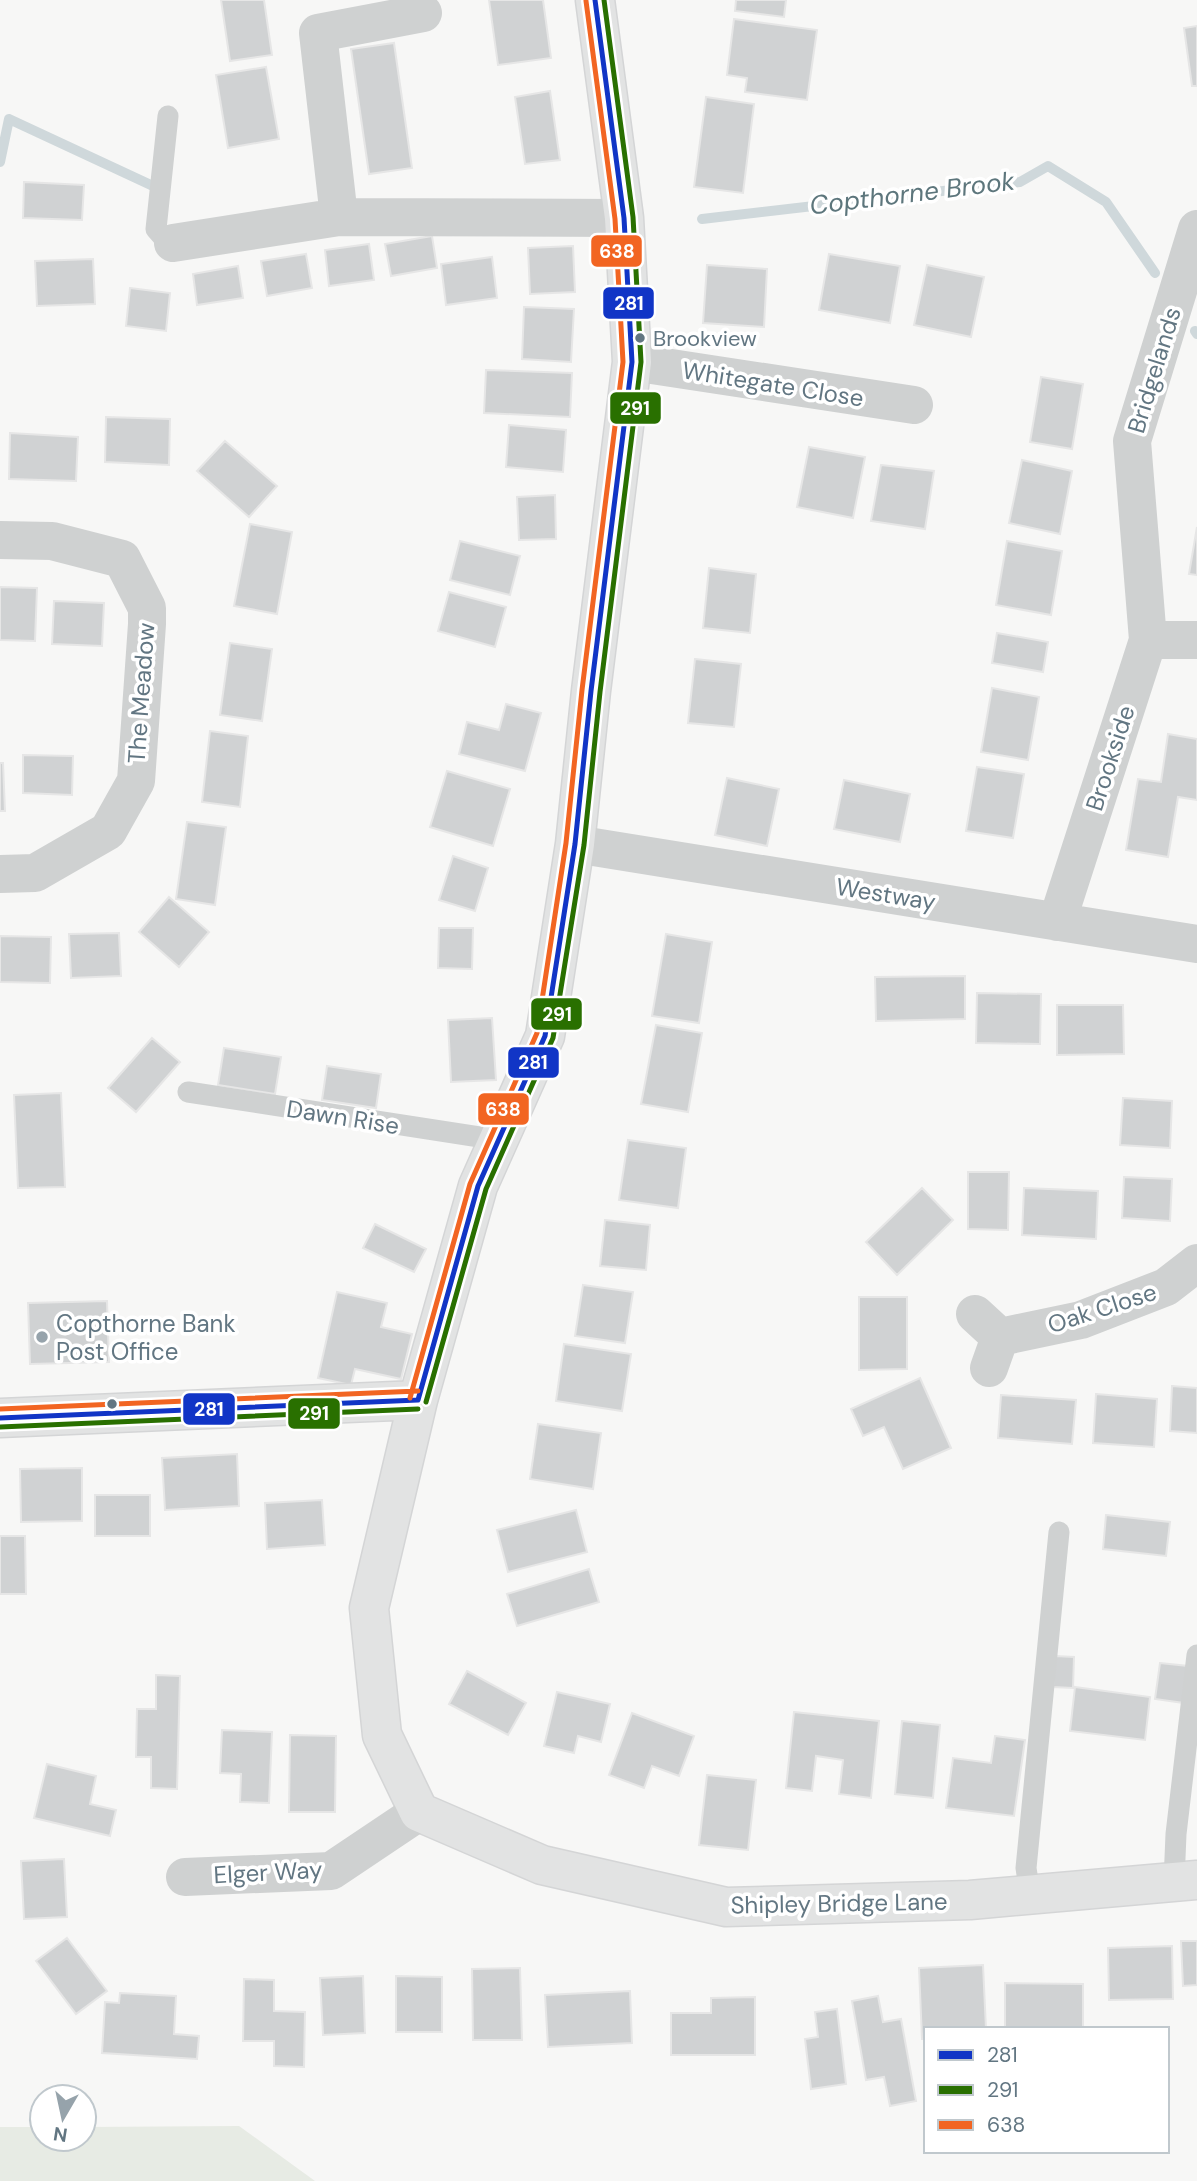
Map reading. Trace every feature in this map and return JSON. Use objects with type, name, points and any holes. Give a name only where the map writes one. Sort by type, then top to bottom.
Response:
[{"type":"street","points":[[419,1812],[382,1735],[369,1608],[418,1399],[478,1186],[545,1036],[575,844],[632,362],[624,218],[595,0]]},
{"type":"street","points":[[339,217],[318,33],[423,13]]},
{"type":"street","points":[[173,243],[339,217],[624,218]]},
{"type":"street","name":"Bridgelands","points":[[1148,640],[1132,441],[1197,229]]},
{"type":"street","name":"Whitegate Close","points":[[632,362],[914,405]]},
{"type":"street","name":"The Meadow","points":[[0,540],[52,541],[121,559],[147,608],[148,624],[136,780],[108,831],[35,873],[0,874]]},
{"type":"street","points":[[1148,640],[1197,640]]},
{"type":"street","name":"Brookside","points":[[1057,922],[1148,640]]},
{"type":"street","name":"Westway","points":[[575,844],[1197,944]]},
{"type":"street","name":"Oak Close","points":[[988,1340],[1081,1320],[1166,1287],[1197,1263]]},
{"type":"street","points":[[0,1418],[418,1399]]},
{"type":"street","name":"Elger Way","points":[[185,1877],[331,1871],[419,1812]]},
{"type":"street","name":"Shipley Bridge Lane","points":[[419,1812],[542,1865],[726,1907],[970,1900],[1185,1881]]},
{"type":"lane","points":[[168,116],[156,229],[173,243]]},
{"type":"lane","name":"Dawn Rise","points":[[188,1092],[499,1140]]},
{"type":"lane","points":[[1030,1894],[1026,1868],[1059,1532]]},
{"type":"lane","points":[[1185,1881],[1176,1834],[1197,1655]]},
{"type":"shaded area","points":[[239,2126],[315,2181],[0,2181],[0,2127],[28,2127],[28,2153],[98,2153],[98,2127]]},
{"type":"building","points":[[221,0],[264,0],[272,55],[230,61]]},
{"type":"building","points":[[489,0],[543,0],[551,58],[498,65]]},
{"type":"building","points":[[736,0],[786,0],[784,17],[735,11]]},
{"type":"building","points":[[734,19],[817,30],[807,100],[745,92],[747,78],[727,75]]},
{"type":"building","points":[[1197,26],[1197,86],[1192,86],[1184,28]]},
{"type":"building","points":[[394,43],[412,168],[369,174],[351,49]]},
{"type":"building","points":[[266,67],[279,139],[228,148],[216,75]]},
{"type":"building","points":[[550,91],[560,160],[525,164],[515,97]]},
{"type":"building","points":[[706,97],[754,104],[743,193],[694,187]]},
{"type":"building","points":[[24,182],[84,185],[82,220],[23,218]]},
{"type":"building","points":[[432,236],[437,268],[391,276],[385,244]]},
{"type":"building","points":[[369,244],[374,280],[329,286],[325,250]]},
{"type":"building","points":[[573,246],[575,292],[530,294],[528,248]]},
{"type":"building","points":[[306,254],[312,288],[267,296],[261,261]]},
{"type":"building","points":[[829,254],[900,266],[890,323],[819,310]]},
{"type":"building","points":[[492,257],[497,298],[446,305],[441,264]]},
{"type":"building","points":[[93,259],[95,304],[37,306],[35,261]]},
{"type":"building","points":[[707,265],[767,269],[764,327],[703,323]]},
{"type":"building","points":[[927,265],[984,277],[971,337],[914,325]]},
{"type":"building","points":[[238,266],[243,298],[197,305],[193,274]]},
{"type":"building","points":[[130,288],[170,293],[166,331],[126,326]]},
{"type":"building","points":[[524,307],[574,309],[571,362],[522,359]]},
{"type":"building","points":[[486,370],[572,373],[570,417],[484,413]]},
{"type":"building","points":[[1041,377],[1083,384],[1072,449],[1030,442]]},
{"type":"building","points":[[106,417],[170,419],[169,465],[105,462]]},
{"type":"building","points":[[509,425],[566,430],[563,472],[506,467]]},
{"type":"building","points":[[10,433],[78,437],[76,481],[9,479]]},
{"type":"building","points":[[225,441],[277,486],[249,517],[197,471]]},
{"type":"building","points":[[809,447],[865,457],[853,518],[797,507]]},
{"type":"building","points":[[1022,460],[1072,471],[1060,534],[1009,523]]},
{"type":"building","points":[[881,465],[934,471],[925,529],[871,521]]},
{"type":"building","points":[[555,495],[556,539],[519,540],[517,497]]},
{"type":"building","points":[[250,524],[292,532],[277,614],[234,606]]},
{"type":"building","points":[[1197,527],[1197,575],[1189,574]]},
{"type":"building","points":[[460,541],[520,556],[510,595],[450,580]]},
{"type":"building","points":[[1007,541],[1062,551],[1051,615],[996,605]]},
{"type":"building","points":[[709,568],[756,574],[750,633],[703,628]]},
{"type":"building","points":[[0,587],[37,588],[35,641],[0,640]]},
{"type":"building","points":[[449,592],[506,607],[495,647],[438,631]]},
{"type":"building","points":[[54,601],[104,603],[102,646],[52,644]]},
{"type":"building","points":[[997,633],[1048,642],[1043,672],[992,663]]},
{"type":"building","points":[[230,643],[272,649],[262,721],[220,715]]},
{"type":"building","points":[[695,659],[741,664],[734,727],[688,723]]},
{"type":"building","points":[[992,688],[1039,697],[1028,760],[981,752]]},
{"type":"building","points":[[506,704],[541,713],[525,771],[459,754],[467,722],[499,730]]},
{"type":"building","points":[[210,731],[248,736],[240,807],[202,802]]},
{"type":"building","points":[[1168,734],[1197,739],[1197,800],[1178,797],[1168,857],[1126,850],[1138,779],[1161,782]]},
{"type":"building","points":[[23,755],[73,756],[72,795],[23,793]]},
{"type":"building","points":[[0,763],[3,763],[5,811],[0,811]]},
{"type":"building","points":[[977,767],[1024,774],[1013,838],[966,831]]},
{"type":"building","points":[[447,771],[510,789],[493,846],[430,827]]},
{"type":"building","points":[[727,778],[779,789],[767,846],[715,835]]},
{"type":"building","points":[[844,780],[910,794],[900,842],[834,829]]},
{"type":"building","points":[[187,822],[226,827],[215,905],[176,899]]},
{"type":"building","points":[[453,856],[488,868],[475,911],[439,900]]},
{"type":"building","points":[[169,897],[209,932],[179,967],[139,932]]},
{"type":"building","points":[[439,928],[473,928],[472,969],[438,968]]},
{"type":"building","points":[[119,933],[121,976],[71,978],[69,934]]},
{"type":"building","points":[[666,934],[712,942],[699,1023],[652,1016]]},
{"type":"building","points":[[0,936],[51,937],[50,983],[0,982]]},
{"type":"building","points":[[965,976],[965,1019],[876,1021],[875,977]]},
{"type":"building","points":[[977,993],[1041,994],[1040,1044],[976,1043]]},
{"type":"building","points":[[1057,1005],[1123,1005],[1124,1054],[1057,1055]]},
{"type":"building","points":[[492,1018],[496,1080],[451,1082],[448,1020]]},
{"type":"building","points":[[656,1025],[702,1033],[688,1112],[641,1104]]},
{"type":"building","points":[[152,1038],[180,1062],[136,1112],[108,1088]]},
{"type":"building","points":[[224,1048],[281,1057],[275,1094],[218,1085]]},
{"type":"building","points":[[327,1066],[381,1074],[376,1108],[322,1100]]},
{"type":"building","points":[[61,1093],[65,1187],[18,1188],[14,1095]]},
{"type":"building","points":[[1123,1098],[1172,1101],[1170,1148],[1120,1145]]},
{"type":"building","points":[[628,1140],[686,1148],[678,1208],[619,1200]]},
{"type":"building","points":[[968,1172],[1009,1172],[1008,1230],[968,1229]]},
{"type":"building","points":[[1124,1177],[1172,1179],[1170,1221],[1122,1218]]},
{"type":"building","points":[[922,1188],[953,1220],[897,1275],[866,1242]]},
{"type":"building","points":[[1024,1188],[1098,1191],[1096,1239],[1022,1235]]},
{"type":"building","points":[[605,1220],[650,1225],[646,1270],[600,1266]]},
{"type":"building","points":[[375,1224],[426,1249],[414,1272],[363,1248]]},
{"type":"building","points":[[583,1285],[633,1292],[625,1343],[575,1336]]},
{"type":"building","points":[[337,1292],[387,1303],[381,1327],[412,1334],[401,1379],[355,1369],[351,1385],[318,1378]]},
{"type":"building","points":[[859,1297],[907,1297],[907,1369],[859,1370]]},
{"type":"building","points":[[107,1301],[109,1362],[30,1364],[28,1303]]},
{"type":"building","points":[[564,1344],[631,1354],[622,1411],[556,1401]]},
{"type":"building","points":[[920,1378],[951,1448],[903,1469],[884,1427],[863,1436],[851,1409]]},
{"type":"building","points":[[1172,1386],[1197,1388],[1197,1433],[1170,1431]]},
{"type":"building","points":[[1096,1394],[1157,1399],[1154,1447],[1093,1443]]},
{"type":"building","points":[[1001,1395],[1076,1400],[1072,1444],[998,1438]]},
{"type":"building","points":[[538,1424],[601,1433],[593,1489],[530,1479]]},
{"type":"building","points":[[237,1454],[239,1506],[165,1510],[162,1458]]},
{"type":"building","points":[[82,1468],[82,1521],[21,1522],[20,1469]]},
{"type":"building","points":[[95,1495],[150,1495],[150,1536],[95,1536]]},
{"type":"building","points":[[322,1500],[325,1545],[267,1549],[265,1503]]},
{"type":"building","points":[[576,1510],[587,1552],[508,1572],[497,1530]]},
{"type":"building","points":[[1106,1515],[1170,1522],[1166,1556],[1103,1549]]},
{"type":"building","points":[[0,1536],[25,1536],[26,1594],[0,1594]]},
{"type":"building","points":[[589,1569],[599,1602],[517,1626],[507,1594]]},
{"type":"building","points":[[1055,1656],[1074,1657],[1073,1688],[1053,1687]]},
{"type":"building","points":[[1160,1663],[1188,1666],[1184,1703],[1155,1699]]},
{"type":"building","points":[[467,1671],[526,1703],[508,1735],[449,1704]]},
{"type":"building","points":[[156,1675],[180,1676],[177,1789],[151,1788],[151,1757],[136,1757],[137,1709],[156,1709]]},
{"type":"building","points":[[1075,1687],[1150,1697],[1145,1740],[1070,1731]]},
{"type":"building","points":[[557,1692],[610,1704],[601,1742],[578,1736],[574,1753],[544,1746]]},
{"type":"building","points":[[794,1712],[879,1721],[871,1798],[839,1794],[843,1760],[816,1756],[812,1791],[786,1788]]},
{"type":"building","points":[[632,1713],[694,1736],[679,1776],[652,1766],[644,1788],[609,1775]]},
{"type":"building","points":[[902,1721],[940,1725],[933,1798],[895,1794]]},
{"type":"building","points":[[222,1730],[272,1732],[269,1803],[240,1802],[241,1774],[220,1773]]},
{"type":"building","points":[[290,1735],[336,1736],[335,1812],[289,1812]]},
{"type":"building","points":[[995,1736],[1025,1740],[1014,1816],[946,1808],[953,1758],[991,1763]]},
{"type":"building","points":[[47,1764],[96,1776],[90,1804],[116,1810],[110,1836],[34,1818]]},
{"type":"building","points":[[707,1775],[756,1780],[748,1850],[699,1845]]},
{"type":"building","points":[[64,1859],[67,1917],[24,1919],[21,1861]]},
{"type":"building","points":[[67,1938],[107,1991],[76,2014],[36,1961]]},
{"type":"building","points":[[1181,1941],[1197,1941],[1197,1985],[1183,1986]]},
{"type":"building","points":[[1172,1946],[1173,1999],[1109,2000],[1108,1948]]},
{"type":"building","points":[[983,1965],[986,2027],[924,2027],[922,2039],[919,1968]]},
{"type":"building","points":[[520,1968],[522,2040],[473,2040],[472,1969]]},
{"type":"building","points":[[363,1976],[365,2033],[323,2035],[320,1978]]},
{"type":"building","points":[[396,1976],[442,1977],[442,2032],[396,2032]]},
{"type":"building","points":[[244,1979],[274,1980],[274,2011],[305,2012],[304,2067],[274,2066],[274,2041],[243,2041]]},
{"type":"building","points":[[1005,1983],[1083,1984],[1083,2027],[1005,2027]]},
{"type":"building","points":[[630,1991],[632,2043],[548,2047],[545,1995]]},
{"type":"building","points":[[120,1993],[176,1996],[174,2034],[199,2036],[197,2059],[102,2053],[105,2002],[119,2003]]},
{"type":"building","points":[[878,1996],[883,2022],[901,2019],[916,2101],[890,2106],[884,2077],[866,2080],[852,2001]]},
{"type":"building","points":[[755,1997],[755,2055],[671,2055],[671,2013],[711,2013],[711,1998]]},
{"type":"building","points":[[837,2009],[846,2084],[811,2089],[805,2039],[818,2037],[815,2012]]},
{"type":"waterway","name":"Copthorne Brook","points":[[0,162],[9,119],[153,186]]},
{"type":"waterway","name":"Copthorne Brook","points":[[702,219],[1020,182],[1048,166],[1106,202],[1155,273]]},
{"type":"transit line","name":"281","points":[[418,1400],[478,1186],[545,1036],[575,844],[632,362],[624,218],[595,0]]},
{"type":"transit line","name":"291","points":[[426,1402],[486,1189],[553,1038],[584,845],[641,362],[633,217],[604,0]]},
{"type":"transit line","name":"638","points":[[410,1398],[470,1184],[537,1033],[566,843],[582,690],[623,362],[615,219],[586,1]]},
{"type":"transit line","name":"638","points":[[0,1409],[418,1391]]},
{"type":"transit line","name":"281","points":[[0,1418],[418,1400]]},
{"type":"transit line","name":"291","points":[[0,1427],[418,1409]]},
{"type":"place","name":"Brookview","points":[[640,338]]},
{"type":"place","name":"Copthorne Bank Post Office","points":[[42,1337]]}]
